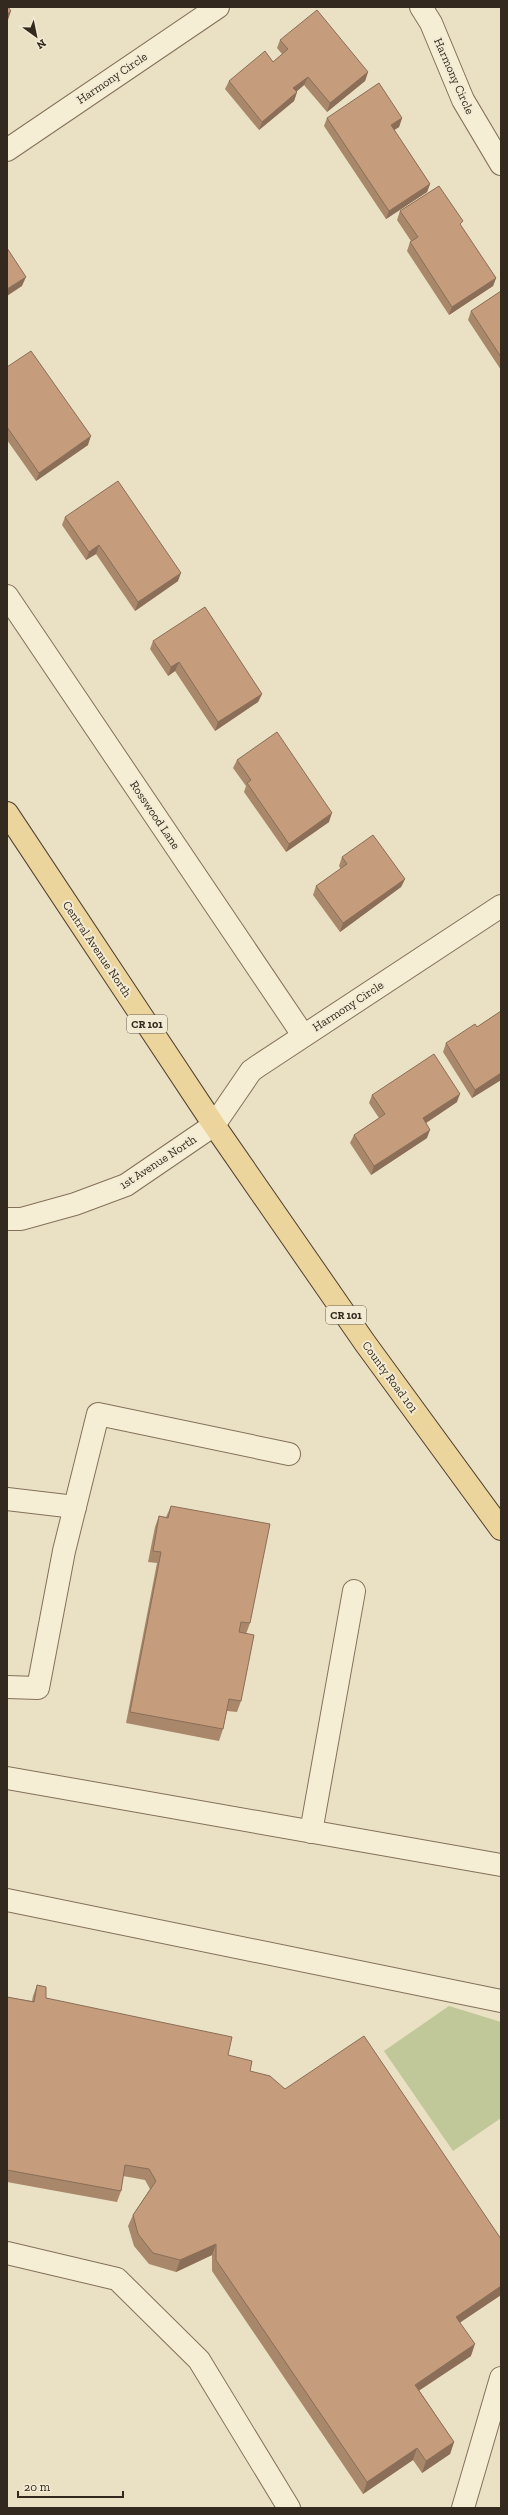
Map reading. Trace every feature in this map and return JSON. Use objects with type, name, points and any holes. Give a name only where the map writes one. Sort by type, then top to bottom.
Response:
[{"type":"main road","name":"Central Avenue North","points":[[7,813],[214,1125]]},
{"type":"main road","name":"County Road 101","points":[[214,1125],[366,1343],[501,1529]]},
{"type":"street","name":"Harmony Circle","points":[[7,150],[218,7]]},
{"type":"street","name":"Harmony Circle","points":[[421,7],[431,23],[463,100],[501,164]]},
{"type":"street","name":"Rosswood Lane","points":[[7,596],[303,1035]]},
{"type":"street","name":"Harmony Circle","points":[[214,1125],[251,1071],[303,1035],[501,906]]},
{"type":"street","name":"1st Avenue North","points":[[7,1219],[21,1219],[75,1204],[126,1185],[214,1125]]},
{"type":"street","points":[[7,1687],[38,1688],[75,1507],[98,1414],[289,1454]]},
{"type":"street","points":[[7,1499],[75,1507]]},
{"type":"street","points":[[311,1832],[354,1591]]},
{"type":"street","points":[[7,1778],[501,1865]]},
{"type":"street","points":[[7,1900],[501,2000]]},
{"type":"street","points":[[7,2253],[117,2279],[199,2360],[290,2508]]},
{"type":"street","points":[[463,2508],[501,2378]]},
{"type":"green space","points":[[449,2006],[501,2022],[501,2118],[453,2151],[384,2051]]},
{"type":"building","points":[[7,7],[11,11],[7,14]]},
{"type":"building","points":[[317,10],[368,72],[330,103],[308,77],[293,88],[297,92],[262,122],[229,81],[265,51],[273,62],[288,49],[280,40]]},
{"type":"building","points":[[379,83],[402,118],[391,125],[430,184],[389,211],[327,118]]},
{"type":"building","points":[[439,186],[463,221],[460,224],[496,278],[452,307],[410,242],[418,237],[400,211]]},
{"type":"building","points":[[7,248],[26,277],[7,289]]},
{"type":"building","points":[[501,291],[501,357],[471,311]]},
{"type":"building","points":[[31,351],[91,436],[39,473],[7,427],[7,367]]},
{"type":"building","points":[[118,481],[181,573],[138,602],[99,545],[89,552],[65,517]]},
{"type":"building","points":[[205,607],[262,694],[218,722],[179,662],[171,667],[153,641]]},
{"type":"building","points":[[277,732],[332,813],[289,844],[247,783],[251,780],[237,760]]},
{"type":"building","points":[[373,835],[405,879],[343,923],[316,886],[347,864],[342,857]]},
{"type":"building","points":[[501,1011],[501,1073],[475,1090],[446,1043],[475,1024],[477,1027]]},
{"type":"building","points":[[434,1054],[460,1094],[423,1118],[430,1130],[374,1166],[354,1135],[385,1114],[372,1095]]},
{"type":"building","points":[[171,1506],[270,1524],[250,1623],[241,1622],[239,1632],[254,1635],[241,1701],[229,1699],[223,1729],[130,1712],[161,1552],[153,1551],[159,1516],[168,1518]]},
{"type":"building","points":[[37,1985],[46,1987],[46,1998],[232,2037],[228,2055],[252,2061],[250,2071],[270,2076],[285,2089],[364,2036],[501,2239],[501,2286],[456,2317],[475,2344],[415,2385],[454,2442],[426,2461],[417,2448],[367,2482],[216,2260],[216,2244],[180,2260],[153,2253],[138,2234],[133,2215],[156,2181],[149,2169],[125,2165],[121,2191],[7,2170],[7,1997],[34,2002]]}]
